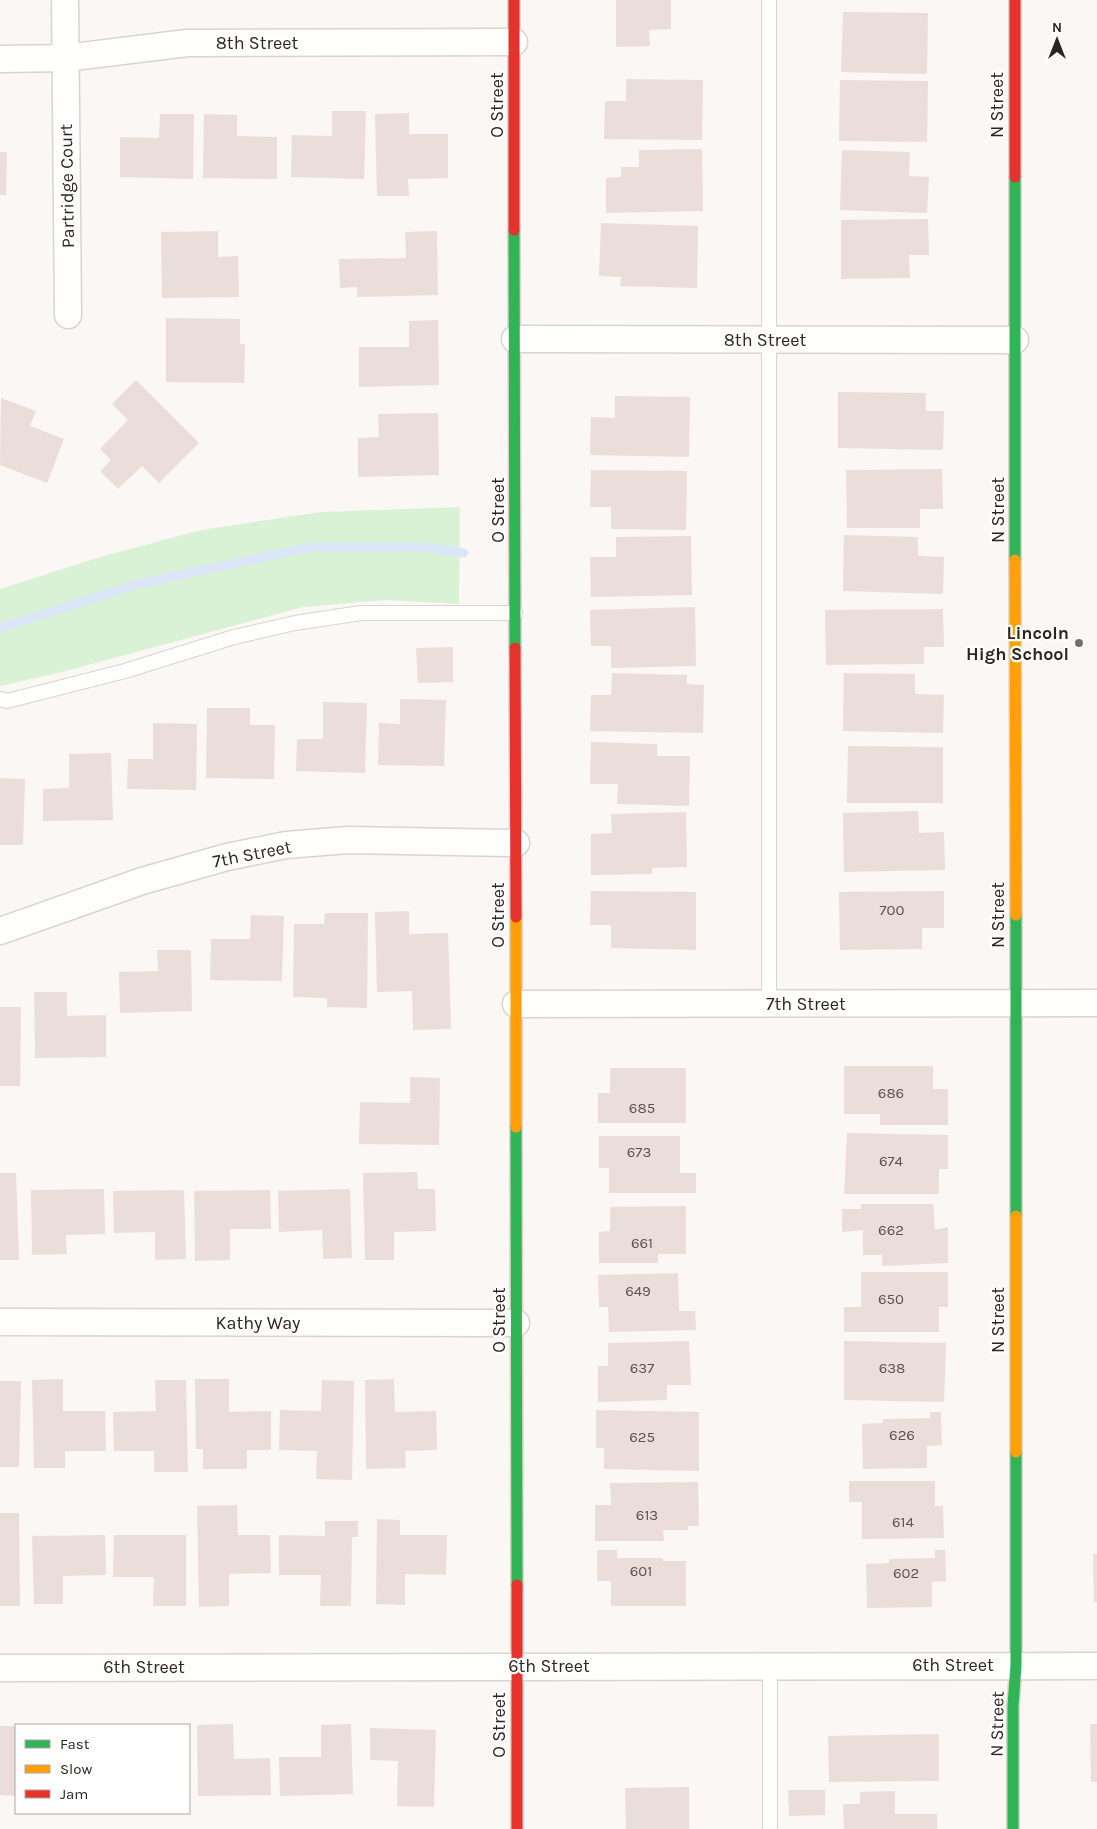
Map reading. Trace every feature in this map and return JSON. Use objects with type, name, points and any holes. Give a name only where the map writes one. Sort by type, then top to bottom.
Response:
[{"type":"street","name":"Partridge Court","points":[[65,0],[68,315]]},
{"type":"street","name":"O Street","points":[[514,0],[517,1829]]},
{"type":"street","name":"N Street","points":[[1013,1829],[1013,1706],[1016,1665],[1015,0]]},
{"type":"street","name":"8th Street","points":[[0,59],[66,58],[187,43],[514,42]]},
{"type":"street","name":"8th Street","points":[[515,339],[1015,340]]},
{"type":"street","name":"7th Street","points":[[0,931],[142,881],[227,857],[286,845],[348,840],[516,843]]},
{"type":"street","name":"7th Street","points":[[516,1004],[1097,1003]]},
{"type":"street","name":"Kathy Way","points":[[0,1322],[516,1323]]},
{"type":"street","name":"6th Street","points":[[0,1668],[1097,1666]]},
{"type":"lane","points":[[769,0],[769,1004]]},
{"type":"lane","points":[[0,700],[7,701],[125,671],[234,637],[295,623],[362,613],[515,612]]},
{"type":"lane","points":[[770,1667],[770,1829]]},
{"type":"green space","points":[[460,507],[459,604],[385,600],[303,607],[62,672],[0,686],[0,589],[100,557],[201,530],[321,512]]},
{"type":"building","points":[[616,0],[671,0],[671,29],[649,30],[650,46],[616,47]]},
{"type":"building","points":[[843,12],[928,13],[927,74],[841,72]]},
{"type":"building","points":[[626,79],[703,80],[702,140],[604,139],[605,101],[626,101]]},
{"type":"building","points":[[840,80],[928,81],[927,142],[839,141]]},
{"type":"building","points":[[332,111],[366,111],[364,179],[291,177],[292,135],[332,136]]},
{"type":"building","points":[[409,113],[409,134],[448,134],[448,178],[408,179],[409,196],[377,196],[375,114]]},
{"type":"building","points":[[160,114],[194,114],[193,179],[120,177],[120,137],[159,138]]},
{"type":"building","points":[[204,114],[237,115],[237,136],[277,137],[277,179],[203,178]]},
{"type":"building","points":[[702,149],[703,211],[606,213],[606,178],[621,177],[621,167],[639,167],[639,150]]},
{"type":"building","points":[[842,150],[910,152],[909,176],[929,177],[927,213],[840,210]]},
{"type":"building","points":[[0,152],[7,152],[6,195],[0,195]]},
{"type":"building","points":[[928,219],[929,255],[909,255],[910,278],[841,279],[841,220]]},
{"type":"building","points":[[601,223],[698,226],[697,288],[620,286],[621,277],[599,276]]},
{"type":"building","points":[[218,231],[218,257],[238,256],[239,297],[162,298],[161,232]]},
{"type":"building","points":[[437,231],[438,295],[357,297],[357,287],[340,288],[339,259],[406,258],[405,232]]},
{"type":"building","points":[[166,318],[240,319],[240,344],[245,344],[244,383],[166,382]]},
{"type":"building","points":[[438,320],[439,385],[359,387],[359,347],[409,347],[409,321]]},
{"type":"building","points":[[136,380],[199,443],[159,483],[142,466],[118,489],[100,471],[111,460],[100,449],[128,420],[112,404]]},
{"type":"building","points":[[838,392],[926,393],[926,411],[944,411],[943,450],[838,448]]},
{"type":"building","points":[[615,396],[690,397],[689,457],[590,455],[591,417],[615,418]]},
{"type":"building","points":[[1,398],[36,411],[30,426],[64,439],[47,483],[0,465]]},
{"type":"building","points":[[438,413],[439,475],[358,477],[358,438],[379,437],[378,414]]},
{"type":"building","points":[[942,469],[943,509],[920,509],[920,528],[847,528],[846,470]]},
{"type":"building","points":[[591,470],[687,471],[686,530],[611,529],[611,507],[590,507]]},
{"type":"building","points":[[844,535],[918,537],[918,556],[944,557],[943,594],[843,591]]},
{"type":"building","points":[[691,536],[692,595],[591,597],[590,557],[616,557],[616,537]]},
{"type":"building","points":[[695,607],[696,666],[611,668],[611,646],[591,646],[590,610]]},
{"type":"building","points":[[943,609],[944,647],[924,647],[924,664],[826,665],[825,610]]},
{"type":"building","points":[[453,647],[453,682],[418,683],[416,648]]},
{"type":"building","points":[[612,673],[687,675],[687,684],[704,685],[703,733],[590,731],[591,695],[611,695]]},
{"type":"building","points":[[844,673],[915,674],[915,694],[944,695],[943,733],[843,731]]},
{"type":"building","points":[[400,699],[446,700],[444,766],[378,765],[379,723],[400,724]]},
{"type":"building","points":[[323,702],[367,703],[365,773],[296,771],[297,739],[323,739]]},
{"type":"building","points":[[207,708],[250,708],[250,725],[275,725],[274,779],[206,778]]},
{"type":"building","points":[[153,723],[197,724],[196,790],[127,789],[128,759],[153,759]]},
{"type":"building","points":[[591,742],[657,744],[657,756],[690,756],[689,806],[617,804],[618,784],[590,784]]},
{"type":"building","points":[[848,746],[943,747],[943,803],[847,803]]},
{"type":"building","points":[[111,753],[113,820],[43,821],[43,789],[69,788],[69,754]]},
{"type":"building","points":[[0,778],[25,779],[23,845],[0,845]]},
{"type":"building","points":[[918,811],[919,833],[944,832],[945,870],[844,872],[843,813]]},
{"type":"building","points":[[686,812],[687,867],[652,868],[652,874],[591,875],[591,834],[612,833],[611,814]]},
{"type":"building","points":[[591,891],[696,892],[696,950],[611,948],[611,925],[590,925]]},
{"type":"building","points":[[944,891],[944,928],[922,928],[922,949],[840,950],[839,892]]},
{"type":"building","points":[[409,911],[409,934],[448,933],[451,1029],[413,1030],[412,991],[377,992],[375,912]]},
{"type":"building","points":[[325,913],[368,913],[367,1008],[327,1007],[327,998],[293,997],[294,924],[324,924]]},
{"type":"building","points":[[251,915],[284,916],[282,981],[210,980],[211,939],[250,939]]},
{"type":"building","points":[[157,950],[191,950],[192,1011],[120,1013],[119,972],[158,971]]},
{"type":"building","points":[[34,992],[67,992],[67,1016],[106,1015],[106,1057],[35,1058]]},
{"type":"building","points":[[0,1007],[21,1007],[20,1086],[0,1086]]},
{"type":"building","points":[[844,1066],[933,1066],[933,1089],[948,1089],[948,1125],[880,1125],[880,1114],[844,1114]]},
{"type":"building","points":[[610,1068],[686,1068],[686,1123],[598,1123],[598,1093],[610,1093]]},
{"type":"building","points":[[410,1077],[440,1078],[439,1145],[359,1144],[360,1102],[410,1103]]},
{"type":"building","points":[[847,1133],[948,1135],[948,1169],[939,1169],[939,1194],[844,1194]]},
{"type":"building","points":[[599,1136],[680,1136],[680,1173],[696,1173],[696,1193],[609,1193],[609,1168],[599,1168]]},
{"type":"building","points":[[417,1172],[418,1189],[435,1189],[436,1231],[394,1232],[394,1260],[365,1260],[363,1173]]},
{"type":"building","points":[[0,1173],[16,1173],[19,1260],[0,1260]]},
{"type":"building","points":[[104,1189],[105,1234],[66,1235],[67,1254],[32,1255],[31,1190]]},
{"type":"building","points":[[350,1189],[352,1258],[323,1259],[322,1230],[279,1232],[278,1191]]},
{"type":"building","points":[[184,1190],[186,1259],[155,1260],[155,1232],[114,1233],[113,1191]]},
{"type":"building","points":[[270,1190],[271,1229],[230,1229],[230,1260],[195,1261],[194,1191]]},
{"type":"building","points":[[861,1204],[933,1204],[935,1230],[948,1227],[948,1263],[882,1266],[882,1255],[863,1255],[863,1230],[842,1232],[842,1209],[861,1209]]},
{"type":"building","points":[[686,1206],[686,1254],[658,1254],[658,1263],[599,1263],[599,1232],[610,1231],[610,1207]]},
{"type":"building","points":[[861,1272],[948,1272],[948,1307],[939,1307],[939,1332],[844,1332],[844,1307],[861,1307]]},
{"type":"building","points":[[678,1273],[679,1311],[695,1311],[696,1330],[609,1332],[608,1307],[599,1307],[598,1275]]},
{"type":"building","points":[[689,1341],[691,1385],[667,1385],[667,1400],[598,1402],[598,1366],[608,1366],[608,1343]]},
{"type":"building","points":[[844,1341],[946,1343],[944,1402],[844,1400]]},
{"type":"building","points":[[63,1379],[63,1411],[105,1411],[106,1451],[65,1451],[65,1468],[34,1468],[32,1380]]},
{"type":"building","points":[[195,1379],[229,1379],[229,1412],[271,1411],[271,1450],[247,1450],[247,1469],[203,1469],[203,1449],[196,1449]]},
{"type":"building","points":[[394,1379],[395,1412],[436,1411],[437,1450],[405,1451],[406,1468],[366,1469],[365,1380]]},
{"type":"building","points":[[155,1380],[186,1380],[188,1472],[154,1472],[154,1451],[114,1451],[113,1412],[156,1411]]},
{"type":"building","points":[[322,1380],[354,1381],[352,1480],[316,1479],[317,1451],[279,1450],[280,1410],[321,1411]]},
{"type":"building","points":[[0,1381],[21,1381],[19,1467],[0,1467]]},
{"type":"building","points":[[596,1410],[699,1412],[699,1471],[604,1469],[604,1448],[596,1448]]},
{"type":"building","points":[[930,1412],[941,1412],[942,1445],[927,1446],[927,1468],[863,1469],[862,1424],[883,1423],[883,1419],[930,1418]]},
{"type":"building","points":[[849,1481],[935,1481],[935,1506],[943,1506],[944,1538],[862,1539],[862,1502],[849,1502]]},
{"type":"building","points":[[698,1482],[699,1526],[688,1526],[688,1530],[663,1530],[664,1541],[595,1541],[595,1505],[611,1505],[610,1483]]},
{"type":"building","points":[[237,1505],[238,1535],[270,1535],[271,1573],[229,1574],[229,1606],[199,1607],[197,1506]]},
{"type":"building","points":[[0,1513],[19,1513],[20,1606],[0,1606]]},
{"type":"building","points":[[377,1519],[400,1520],[400,1535],[447,1535],[446,1575],[405,1574],[405,1605],[376,1604]]},
{"type":"building","points":[[325,1521],[358,1521],[358,1537],[352,1537],[351,1606],[320,1606],[321,1575],[279,1575],[279,1535],[325,1536]]},
{"type":"building","points":[[105,1535],[106,1575],[63,1576],[63,1604],[34,1604],[32,1536]]},
{"type":"building","points":[[114,1535],[186,1535],[186,1606],[153,1606],[154,1577],[113,1577]]},
{"type":"building","points":[[597,1550],[617,1550],[617,1558],[663,1558],[663,1561],[686,1561],[686,1606],[611,1606],[611,1581],[597,1581]]},
{"type":"building","points":[[935,1550],[945,1550],[946,1581],[932,1582],[932,1607],[867,1608],[866,1564],[889,1563],[889,1559],[935,1558]]},
{"type":"building","points":[[1093,1554],[1097,1554],[1097,1602],[1094,1602]]},
{"type":"building","points":[[233,1724],[234,1759],[270,1758],[271,1795],[198,1796],[197,1725]]},
{"type":"building","points":[[351,1724],[353,1794],[280,1796],[279,1757],[321,1757],[321,1725]]},
{"type":"building","points":[[1090,1724],[1097,1724],[1097,1782],[1091,1782]]},
{"type":"building","points":[[0,1726],[15,1726],[15,1796],[0,1795]]},
{"type":"building","points":[[370,1728],[436,1730],[434,1807],[397,1806],[398,1761],[370,1760]]},
{"type":"building","points":[[939,1734],[939,1781],[829,1782],[828,1736]]},
{"type":"building","points":[[689,1787],[689,1829],[626,1829],[625,1788]]},
{"type":"building","points":[[788,1790],[825,1790],[825,1815],[789,1816]]},
{"type":"building","points":[[895,1791],[895,1814],[937,1814],[937,1829],[844,1829],[843,1804],[860,1804],[860,1792]]},
{"type":"waterway","points":[[0,628],[138,584],[312,547],[421,547],[464,553]]},
{"type":"traffic: fast","points":[[1015,177],[1015,560]]},
{"type":"traffic: fast","points":[[514,230],[515,648]]},
{"type":"traffic: fast","points":[[1016,915],[1016,1216]]},
{"type":"traffic: fast","points":[[516,1127],[517,1585]]},
{"type":"traffic: fast","points":[[1013,1829],[1013,1706],[1016,1665],[1016,1452]]},
{"type":"traffic: slow","points":[[1015,560],[1016,915]]},
{"type":"traffic: slow","points":[[516,917],[516,1127]]},
{"type":"traffic: slow","points":[[1016,1216],[1016,1452]]},
{"type":"traffic: jam","points":[[514,0],[514,230]]},
{"type":"traffic: jam","points":[[1015,0],[1015,177]]},
{"type":"traffic: jam","points":[[515,648],[516,917]]},
{"type":"traffic: jam","points":[[517,1585],[517,1829]]},
{"type":"place","name":"Lincoln High School","points":[[1079,643]]}]
